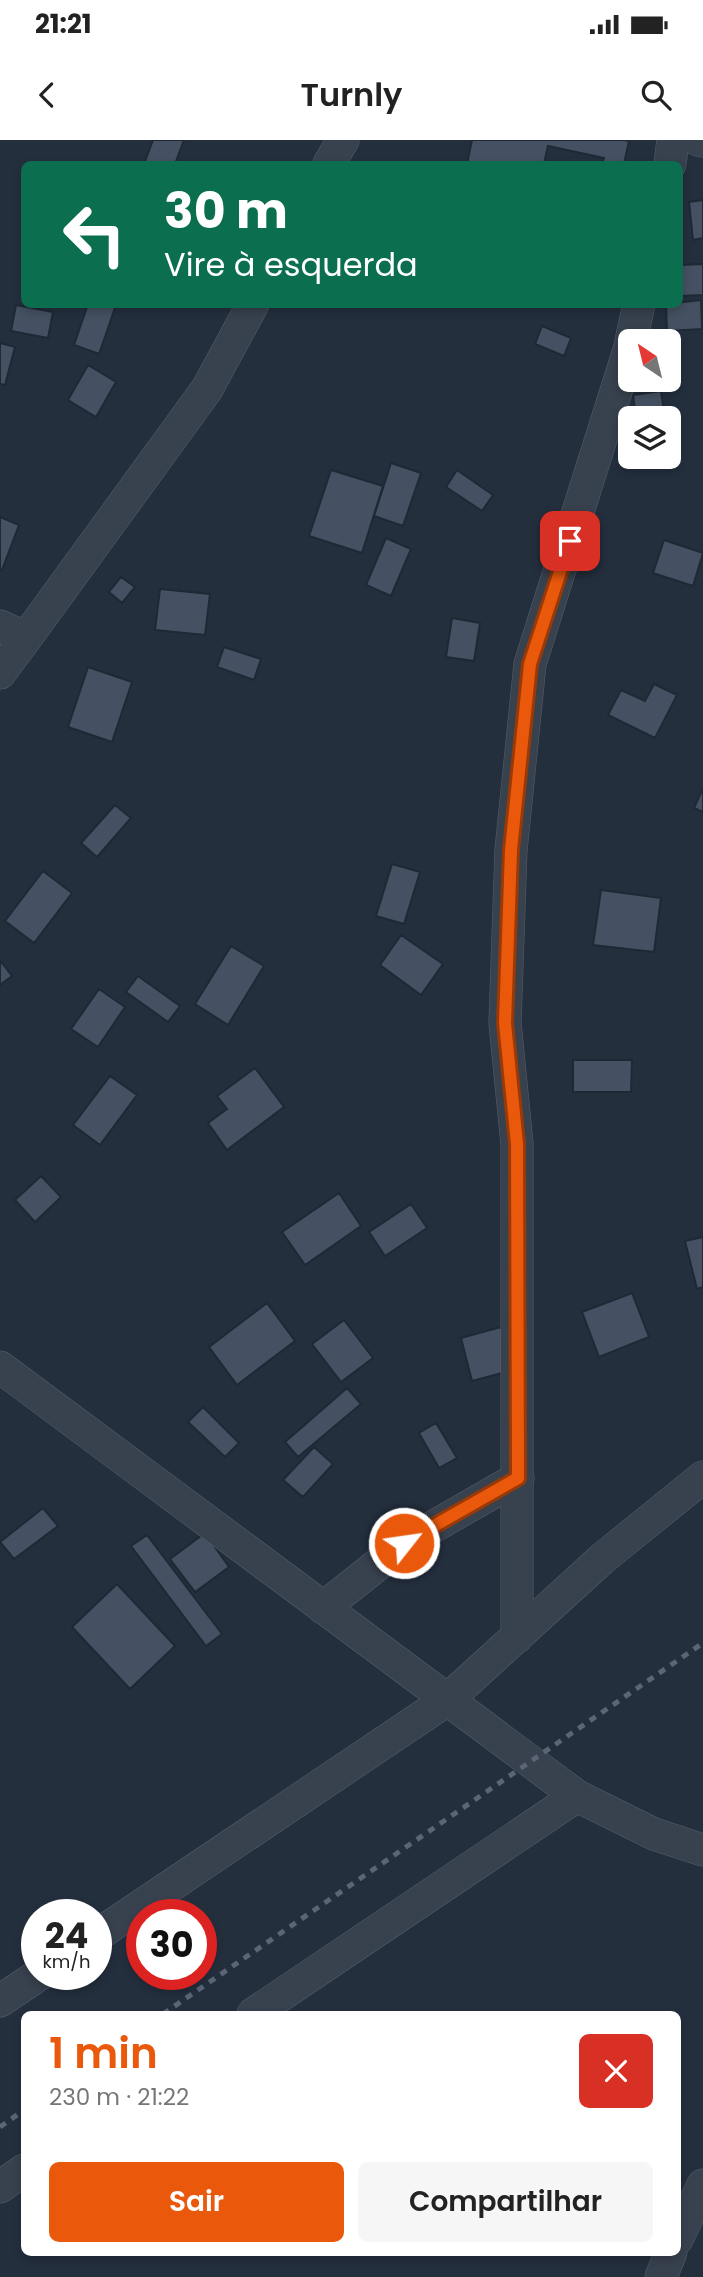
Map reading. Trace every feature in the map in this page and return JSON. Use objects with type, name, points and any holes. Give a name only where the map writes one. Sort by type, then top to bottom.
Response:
[{"type":"street","points":[[331,161],[342,140]]},
{"type":"street","points":[[670,161],[673,140]]},
{"type":"street","points":[[0,673],[13,632],[206,390],[251,308]]},
{"type":"street","points":[[634,329],[638,308]]},
{"type":"street","points":[[517,1637],[517,1144],[505,1023],[511,850],[530,664],[618,385]]},
{"type":"street","points":[[0,1367],[577,1796],[654,1834],[703,1850]]},
{"type":"street","points":[[112,1925],[447,1700],[603,1558],[703,1477]]},
{"type":"street","points":[[323,1608],[404,1543],[518,1478]]},
{"type":"street","points":[[257,2011],[577,1796]]},
{"type":"street","points":[[0,2001],[21,1987]]},
{"type":"street","points":[[0,2187],[21,2172]]},
{"type":"street","points":[[681,2231],[703,2185]]},
{"type":"building","points":[[153,140],[184,140],[176,161],[145,161]]},
{"type":"building","points":[[472,140],[629,141],[625,161],[603,161],[604,158],[548,146],[545,161],[468,161]]},
{"type":"building","points":[[703,200],[703,238],[693,240],[689,202]]},
{"type":"building","points":[[703,264],[703,295],[683,296],[683,265]]},
{"type":"building","points":[[701,300],[702,329],[667,329],[666,308],[683,308],[683,302]]},
{"type":"building","points":[[16,305],[53,312],[48,338],[11,331]]},
{"type":"building","points":[[87,308],[115,308],[99,354],[74,345]]},
{"type":"building","points":[[542,326],[571,338],[564,356],[535,344]]},
{"type":"building","points":[[0,343],[15,347],[5,385],[0,384]]},
{"type":"building","points":[[88,365],[116,382],[96,417],[68,400]]},
{"type":"building","points":[[661,392],[663,406],[634,406],[633,395]]},
{"type":"building","points":[[391,463],[421,473],[403,526],[374,516]]},
{"type":"building","points":[[331,470],[383,486],[362,553],[309,536]]},
{"type":"building","points":[[457,470],[493,495],[482,511],[446,487]]},
{"type":"building","points":[[0,517],[19,525],[2,570],[0,570]]},
{"type":"building","points":[[386,538],[411,549],[391,596],[366,585]]},
{"type":"building","points":[[664,540],[703,553],[693,586],[653,573]]},
{"type":"building","points":[[121,577],[135,587],[122,603],[109,592]]},
{"type":"building","points":[[160,589],[210,594],[205,635],[155,630]]},
{"type":"building","points":[[452,618],[480,623],[474,661],[446,657]]},
{"type":"building","points":[[224,647],[261,659],[254,680],[217,667]]},
{"type":"building","points":[[88,667],[132,682],[112,742],[68,727]]},
{"type":"building","points":[[654,684],[677,695],[655,738],[608,715],[621,690],[645,701]]},
{"type":"building","points":[[703,788],[703,812],[694,808]]},
{"type":"building","points":[[115,805],[131,818],[97,857],[81,843]]},
{"type":"building","points":[[392,864],[420,872],[404,924],[376,916]]},
{"type":"building","points":[[43,871],[72,893],[34,943],[5,921]]},
{"type":"building","points":[[601,890],[661,898],[654,952],[593,945]]},
{"type":"building","points":[[401,935],[443,964],[421,995],[380,965]]},
{"type":"building","points":[[231,946],[264,966],[228,1025],[195,1004]]},
{"type":"building","points":[[0,960],[12,976],[0,985]]},
{"type":"building","points":[[138,976],[180,1006],[168,1022],[126,992]]},
{"type":"building","points":[[99,989],[125,1007],[98,1047],[71,1029]]},
{"type":"building","points":[[573,1060],[632,1060],[631,1092],[573,1092]]},
{"type":"building","points":[[255,1068],[284,1107],[227,1150],[208,1123],[227,1109],[217,1096]]},
{"type":"building","points":[[110,1076],[137,1095],[100,1145],[73,1125]]},
{"type":"building","points":[[41,1176],[61,1197],[35,1222],[15,1200]]},
{"type":"building","points":[[339,1193],[361,1226],[305,1265],[282,1232]]},
{"type":"building","points":[[411,1204],[427,1228],[385,1256],[369,1232]]},
{"type":"building","points":[[703,1237],[703,1287],[697,1289],[685,1241]]},
{"type":"building","points":[[632,1293],[649,1337],[599,1357],[582,1312]]},
{"type":"building","points":[[267,1303],[295,1341],[237,1385],[209,1347]]},
{"type":"building","points":[[344,1320],[373,1358],[341,1382],[312,1344]]},
{"type":"building","points":[[501,1327],[513,1370],[472,1381],[461,1338]]},
{"type":"building","points":[[347,1388],[361,1404],[298,1457],[285,1442]]},
{"type":"building","points":[[203,1407],[239,1443],[225,1457],[188,1422]]},
{"type":"building","points":[[436,1423],[457,1458],[439,1468],[419,1433]]},
{"type":"building","points":[[314,1447],[333,1464],[303,1497],[283,1480]]},
{"type":"building","points":[[43,1508],[58,1526],[14,1559],[0,1542]]},
{"type":"building","points":[[205,1533],[229,1567],[195,1592],[170,1559]]},
{"type":"building","points":[[147,1535],[222,1634],[206,1646],[131,1546]]},
{"type":"building","points":[[117,1584],[175,1646],[130,1689],[72,1627]]},
{"type":"railway","points":[[167,2011],[703,1643]]},
{"type":"railway","points":[[0,2127],[21,2112]]},
{"type":"route","points":[[404,1543],[518,1478],[517,1144],[505,1023],[511,850],[530,664],[570,541]]}]
